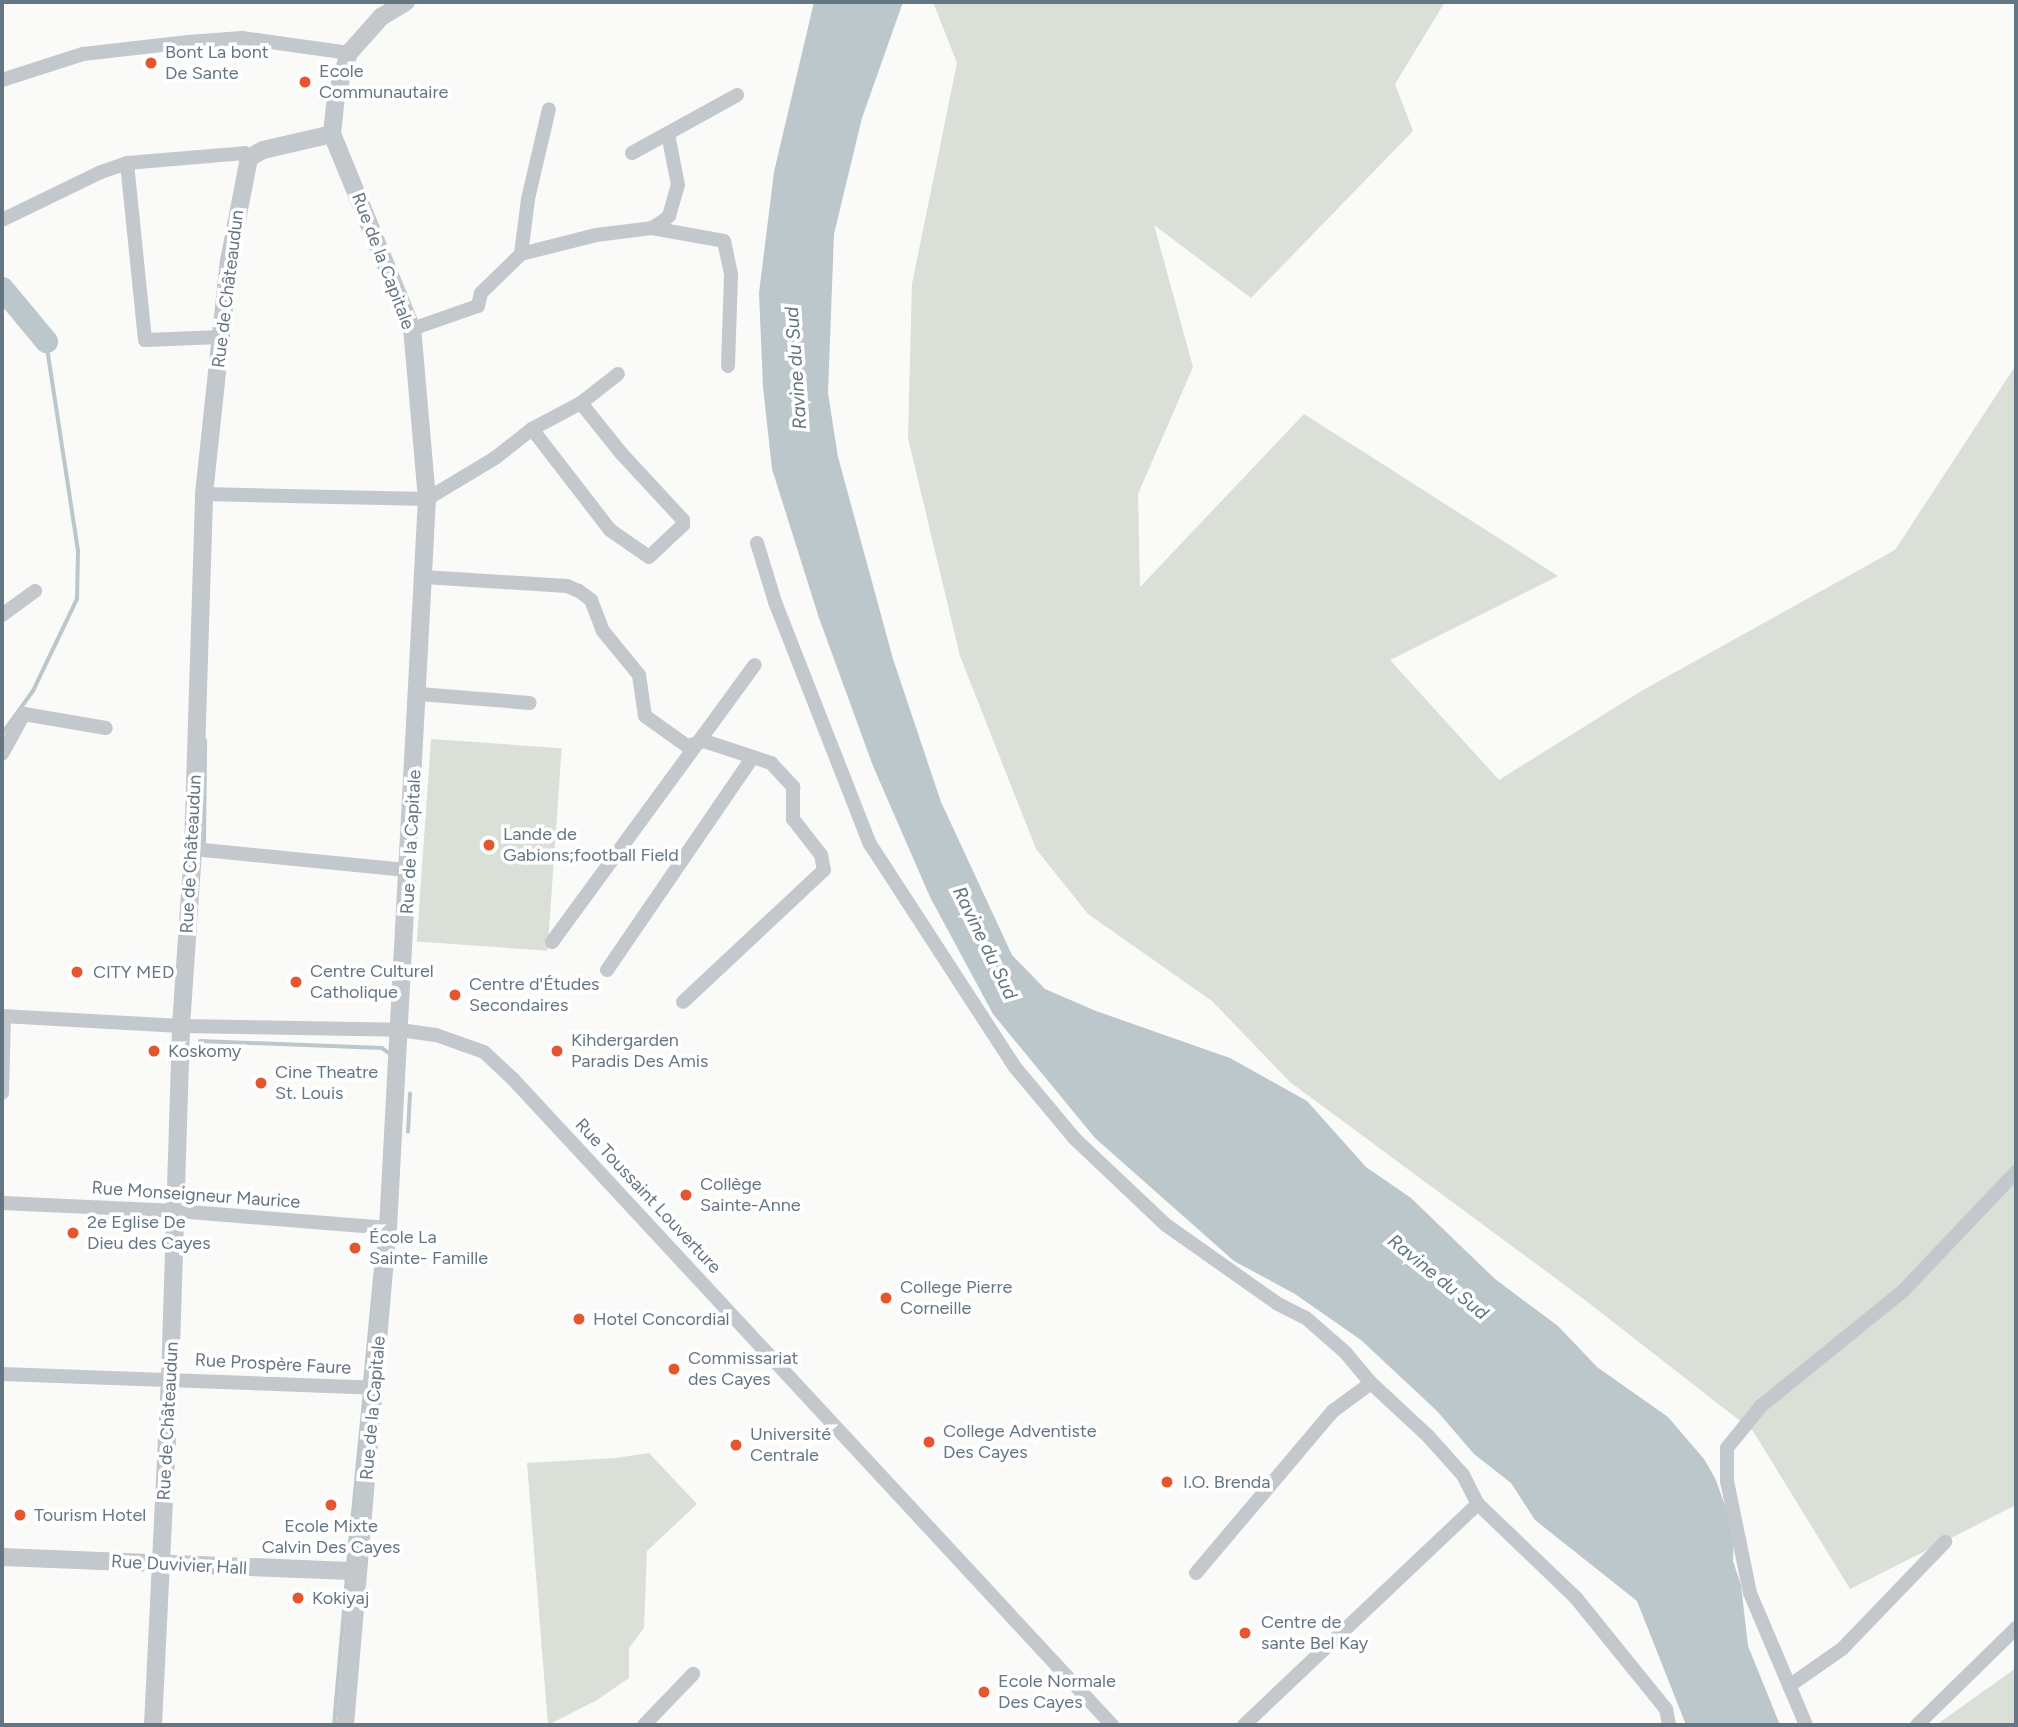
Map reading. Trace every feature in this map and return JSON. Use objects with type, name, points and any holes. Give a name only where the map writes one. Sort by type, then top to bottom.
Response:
[{"type":"street","name":"Rue de la Capitale","points":[[345,1725],[356,1572],[388,1228],[419,694],[427,499],[412,329],[332,134],[336,96],[349,53],[381,17],[406,2]]},
{"type":"street","points":[[2,80],[83,54],[188,42],[242,38],[349,53]]},
{"type":"street","points":[[632,153],[737,95]]},
{"type":"street","points":[[521,254],[528,199],[549,109]]},
{"type":"street","points":[[2,220],[101,172],[127,163],[245,153],[248,159],[263,150],[332,134]]},
{"type":"street","points":[[652,228],[668,216],[678,185],[668,134]]},
{"type":"street","name":"Rue de Châteaudun","points":[[153,1725],[177,1211],[181,1026],[193,849],[204,494],[229,261],[248,159]]},
{"type":"street","points":[[127,163],[145,340],[221,337]]},
{"type":"street","points":[[412,329],[478,306],[481,293],[521,254],[596,234],[652,228],[724,241],[731,275],[728,366]]},
{"type":"street","points":[[204,494],[427,499],[495,458],[532,429],[581,403],[618,374]]},
{"type":"street","points":[[532,429],[610,530],[649,556],[683,525],[683,520],[621,453],[581,403]]},
{"type":"street","points":[[757,543],[775,601],[870,844],[1000,1048],[1056,1119],[1143,1206],[1206,1255],[1324,1331],[1363,1371],[1371,1383],[1428,1436],[1463,1475],[1478,1504],[1576,1598],[1666,1710],[1670,1725]]},
{"type":"street","points":[[424,577],[567,586],[579,591],[591,600],[603,631],[639,675],[645,716],[687,746],[699,741],[771,763],[793,787],[793,819],[821,855],[824,870],[683,1002]]},
{"type":"street","points":[[2,615],[36,591]]},
{"type":"street","points":[[552,942],[755,665]]},
{"type":"street","points":[[419,694],[530,703]]},
{"type":"street","points":[[2,754],[24,714],[106,728]]},
{"type":"street","points":[[607,970],[753,757]]},
{"type":"street","points":[[193,849],[409,870]]},
{"type":"street","points":[[2,1093],[3,1016]]},
{"type":"street","name":"Rue Toussaint Louverture","points":[[3,1016],[181,1026],[400,1030],[436,1035],[484,1052],[513,1079],[1112,1725]]},
{"type":"street","points":[[1806,1725],[1750,1593],[1727,1481],[1727,1448],[1760,1406],[1903,1291],[2016,1172]]},
{"type":"street","name":"Rue Monseigneur Maurice","points":[[2,1203],[177,1211],[388,1228]]},
{"type":"street","name":"Rue Prospère Faure","points":[[2,1374],[375,1388]]},
{"type":"street","points":[[1196,1573],[1333,1411],[1371,1383]]},
{"type":"street","points":[[1244,1725],[1478,1504]]},
{"type":"street","points":[[1789,1686],[1842,1649],[1945,1542]]},
{"type":"street","name":"Rue Duvivier Hall","points":[[2,1557],[356,1572]]},
{"type":"street","points":[[1917,1725],[2016,1628]]},
{"type":"street","points":[[643,1725],[693,1674]]},
{"type":"shaded area","points":[[933,2],[1445,2],[1395,84],[1413,131],[1251,298],[1154,225],[1193,367],[1138,494],[1140,587],[1304,414],[1558,576],[1390,660],[1499,780],[1643,690],[1895,550],[2016,365],[2016,1505],[1850,1589],[1753,1431],[1585,1300],[1290,1082],[1212,1001],[1088,914],[1036,849],[960,656],[908,438],[912,284],[957,63]]},
{"type":"shaded area","name":"Lande de Gabions;football Field","points":[[431,739],[562,748],[548,951],[417,942]]},
{"type":"shaded area","points":[[649,1453],[697,1504],[647,1551],[644,1628],[629,1648],[629,1678],[597,1700],[548,1725],[527,1463],[616,1458]]},
{"type":"shaded area","points":[[2016,1668],[2016,1725],[1936,1725]]},
{"type":"water","name":"Ravine du Sud","points":[[814,2],[903,2],[862,118],[834,234],[828,393],[838,457],[893,659],[941,802],[1012,955],[1045,989],[1096,1011],[1230,1058],[1307,1101],[1366,1167],[1411,1198],[1495,1279],[1558,1326],[1597,1367],[1668,1417],[1704,1459],[1715,1478],[1734,1530],[1733,1561],[1741,1585],[1748,1646],[1780,1725],[1686,1725],[1637,1601],[1535,1520],[1511,1483],[1474,1454],[1437,1411],[1361,1340],[1295,1294],[1234,1261],[1095,1138],[993,1014],[930,897],[873,766],[819,618],[772,469],[763,387],[759,293],[774,172]]},
{"type":"waterway","points":[[2,288],[46,341]]},
{"type":"waterway","points":[[2,734],[33,691],[77,599],[78,551],[46,341]]},
{"type":"waterway","points":[[204,844],[205,741]]},
{"type":"waterway","points":[[200,1041],[382,1048],[392,1055]]},
{"type":"waterway","points":[[408,1132],[410,1094]]},
{"type":"waterway","points":[[365,1382],[377,1258]]},
{"type":"waterway","points":[[348,1564],[365,1390]]},
{"type":"waterway","points":[[334,1725],[347,1575]]},
{"type":"place","name":"Bont La bont De Sante","points":[[151,63]]},
{"type":"place","name":"Ecole Communautaire","points":[[305,82]]},
{"type":"place","name":"Lande de Gabions;football Field","points":[[489,845]]},
{"type":"place","name":"CITY MED","points":[[77,972]]},
{"type":"place","name":"Centre Culturel Catholique","points":[[296,982]]},
{"type":"place","name":"Centre d'Études Secondaires","points":[[455,995]]},
{"type":"place","name":"Koskomy","points":[[154,1051]]},
{"type":"place","name":"Kihdergarden Paradis Des Amis","points":[[557,1051]]},
{"type":"place","name":"Cine Theatre St. Louis","points":[[261,1083]]},
{"type":"place","name":"Collège Sainte-Anne","points":[[686,1195]]},
{"type":"place","name":"2e Eglise De Dieu des Cayes","points":[[73,1233]]},
{"type":"place","name":"École La Sainte- Famille","points":[[355,1248]]},
{"type":"place","name":"College Pierre Corneille","points":[[886,1298]]},
{"type":"place","name":"Hotel Concordial","points":[[579,1319]]},
{"type":"place","name":"Commissariat des Cayes","points":[[674,1369]]},
{"type":"place","name":"College Adventiste Des Cayes","points":[[929,1442]]},
{"type":"place","name":"Université Centrale","points":[[736,1445]]},
{"type":"place","name":"I.O. Brenda","points":[[1167,1482]]},
{"type":"place","name":"Ecole Mixte Calvin Des Cayes","points":[[331,1505]]},
{"type":"place","name":"Tourism Hotel","points":[[20,1515]]},
{"type":"place","name":"Kokiyaj","points":[[298,1598]]},
{"type":"place","name":"Centre de sante Bel Kay","points":[[1245,1633]]},
{"type":"place","name":"Ecole Normale Des Cayes","points":[[984,1692]]}]
